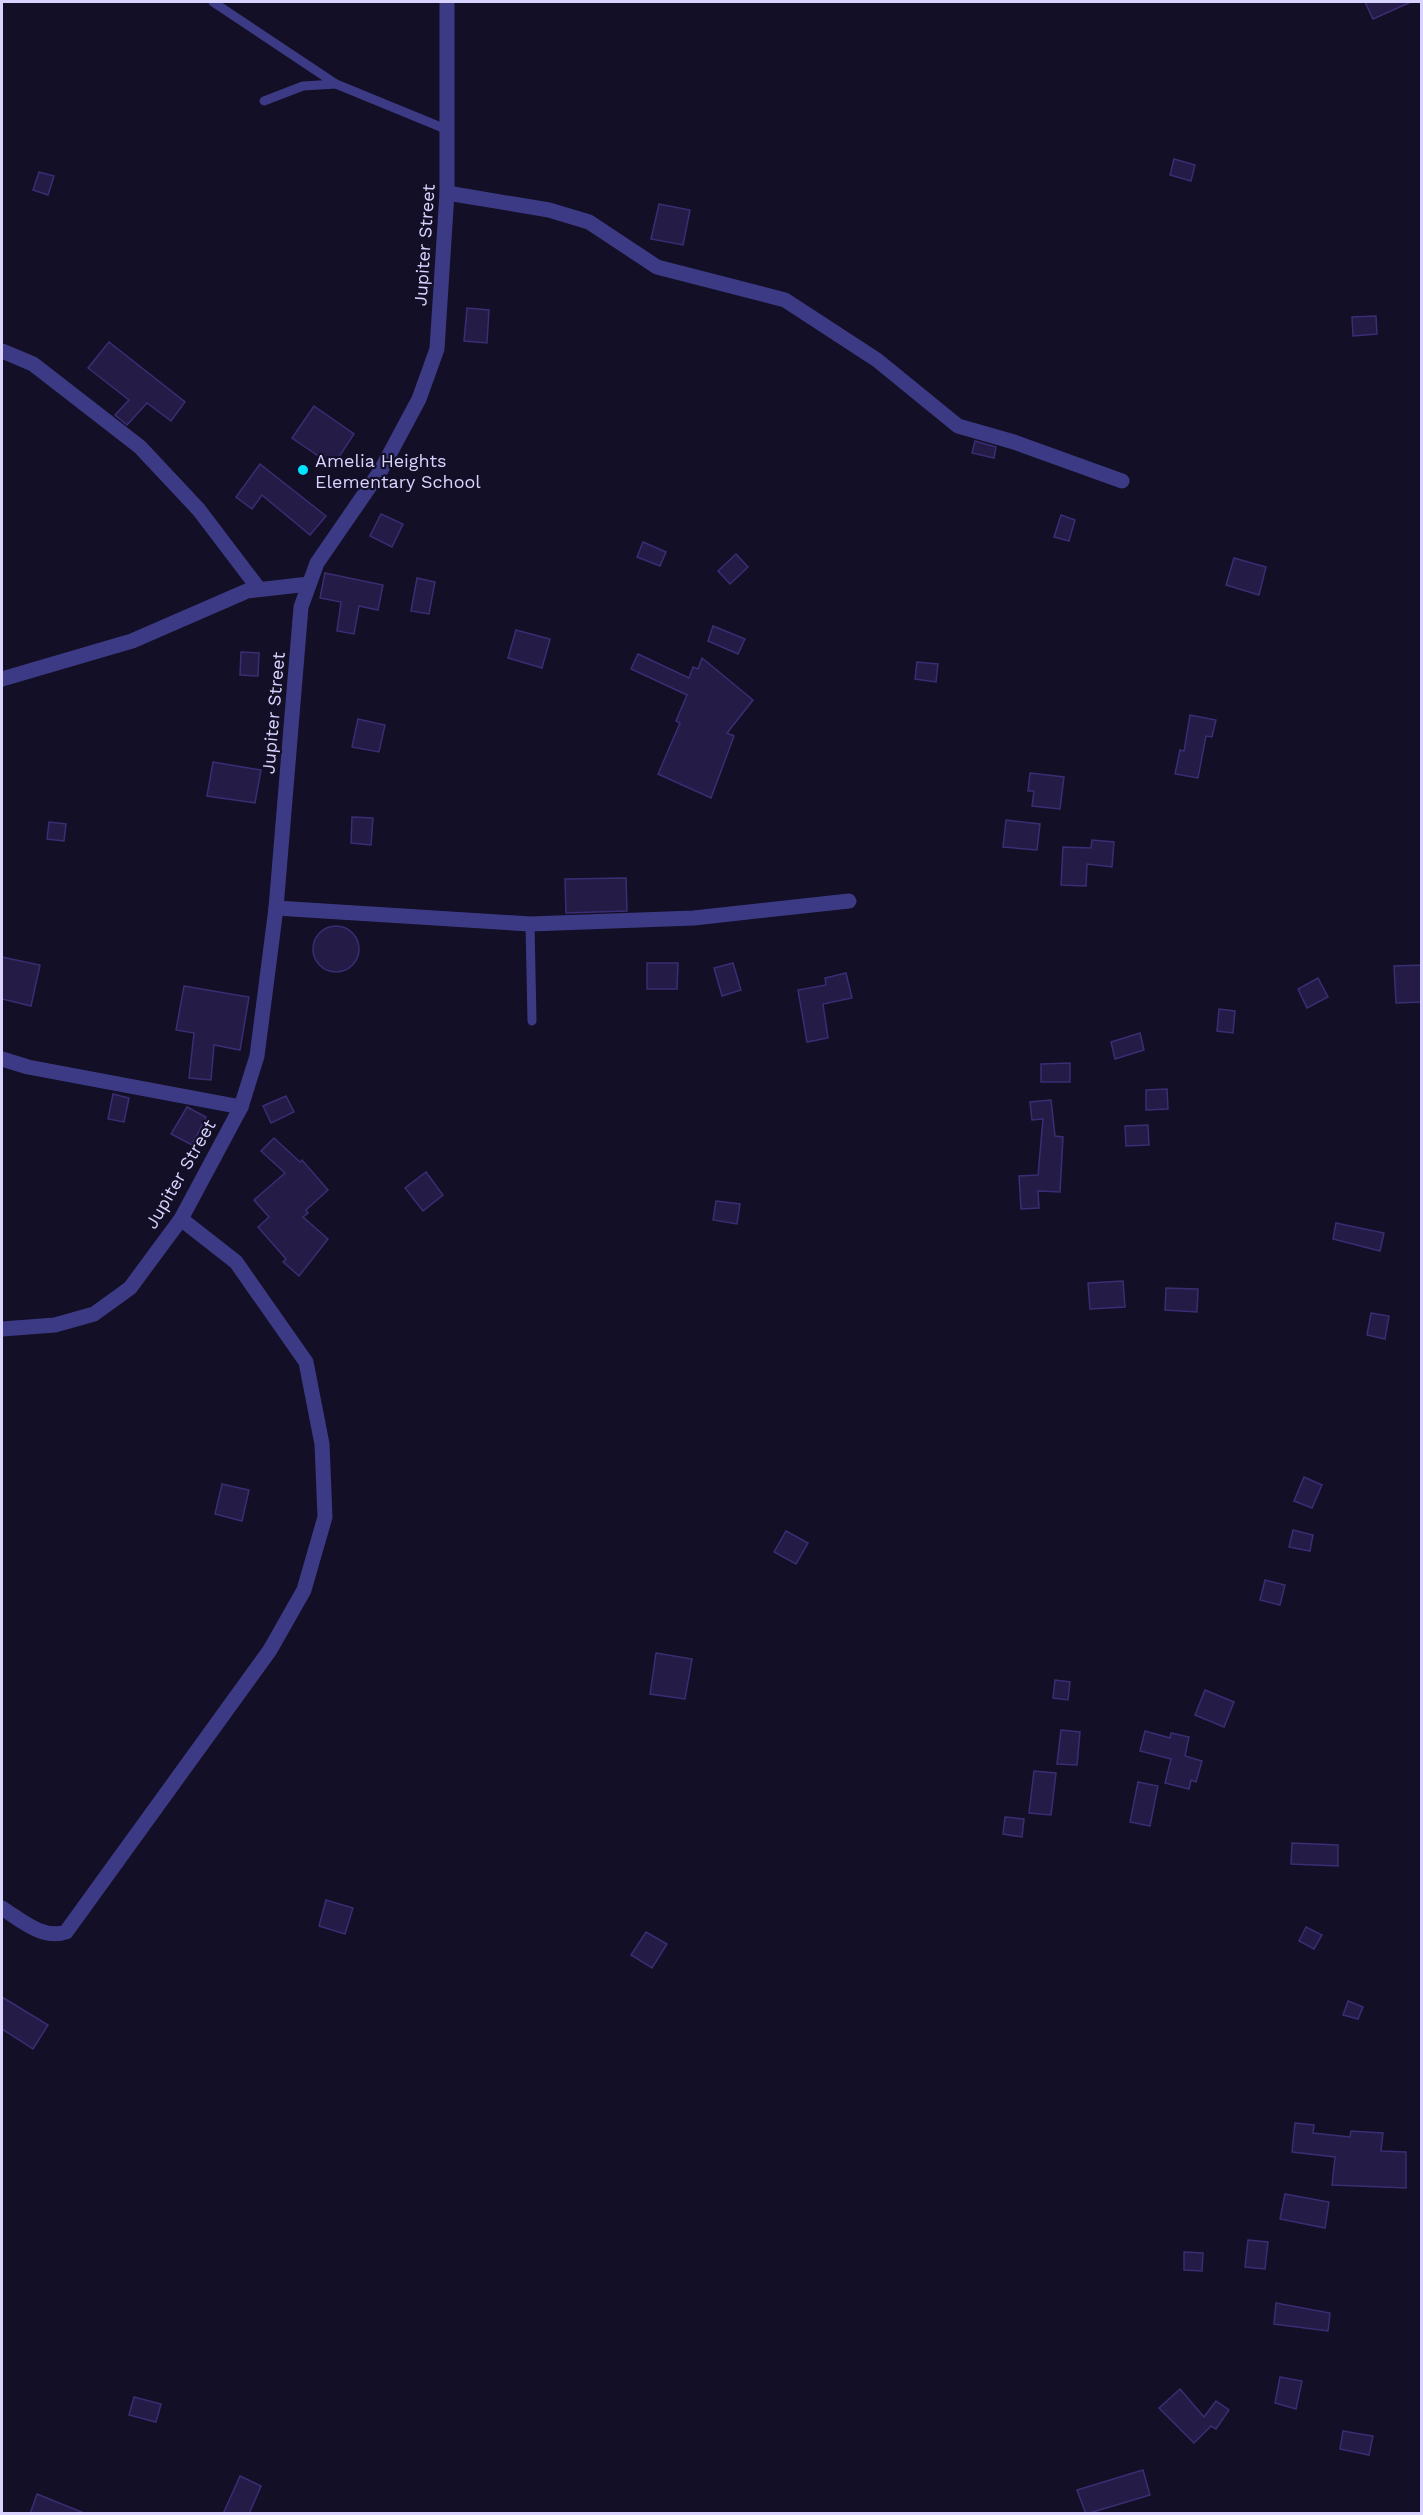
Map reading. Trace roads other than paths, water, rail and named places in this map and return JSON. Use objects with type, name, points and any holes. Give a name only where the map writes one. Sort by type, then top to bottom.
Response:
[{"type":"street","name":"Jupiter Street","points":[[2,1329],[55,1325],[94,1314],[130,1288],[181,1219],[241,1107],[257,1056],[276,908],[301,607],[317,563],[381,470],[423,389],[437,349],[447,194],[447,2]]},
{"type":"street","points":[[447,194],[549,210],[590,222],[657,267],[785,300],[878,360],[958,426],[1014,442],[1122,481]]},
{"type":"street","points":[[2,351],[33,364],[140,447],[199,510],[259,589]]},
{"type":"street","points":[[2,679],[132,640],[247,591],[309,584]]},
{"type":"street","points":[[276,908],[530,924],[694,918],[849,901]]},
{"type":"street","points":[[2,1059],[28,1067],[241,1107]]},
{"type":"street","points":[[2,1908],[43,1933],[56,1935],[66,1932],[270,1650],[304,1590],[326,1517],[322,1444],[306,1362],[236,1262],[181,1219]]},
{"type":"lane","points":[[213,2],[336,84],[448,130]]},
{"type":"lane","points":[[264,101],[303,86],[336,84]]},
{"type":"lane","points":[[530,924],[532,1021]]},
{"type":"place","name":"Amelia Heights Elementary School","points":[[303,470]]}]
